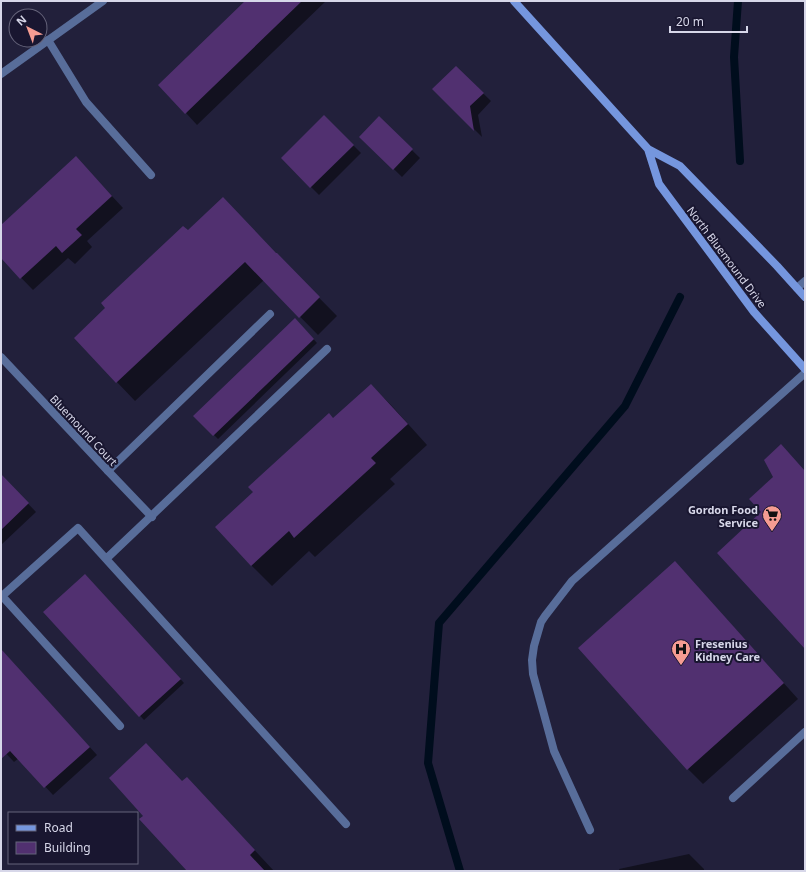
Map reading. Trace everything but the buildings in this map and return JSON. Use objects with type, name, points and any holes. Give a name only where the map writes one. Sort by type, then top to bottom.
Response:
[{"type":"main road","name":"North Bluemound Drive","points":[[514,1],[648,149],[680,166],[805,297]]},
{"type":"main road","name":"North Bluemound Drive","points":[[648,149],[659,184],[754,312],[805,369]]},
{"type":"street","points":[[103,1],[48,40],[86,102],[151,174]]},
{"type":"street","points":[[1,74],[37,48]]},
{"type":"street","points":[[797,288],[805,281]]},
{"type":"street","points":[[108,471],[270,314]]},
{"type":"street","points":[[106,559],[152,517],[327,349]]},
{"type":"street","name":"Bluemound Court","points":[[1,357],[152,517]]},
{"type":"street","points":[[590,830],[554,751],[533,674],[533,653],[541,622],[572,581],[805,373]]},
{"type":"street","points":[[120,726],[2,596],[78,528],[346,824]]},
{"type":"street","points":[[733,798],[805,732]]},
{"type":"waterway","points":[[738,1],[734,57],[740,161]]},
{"type":"waterway","points":[[460,871],[428,763],[439,623],[625,406],[680,297]]},
{"type":"place","name":"Gordon Food Service","points":[[772,532]]},
{"type":"place","name":"Fresenius Kidney Care","points":[[681,666]]}]
